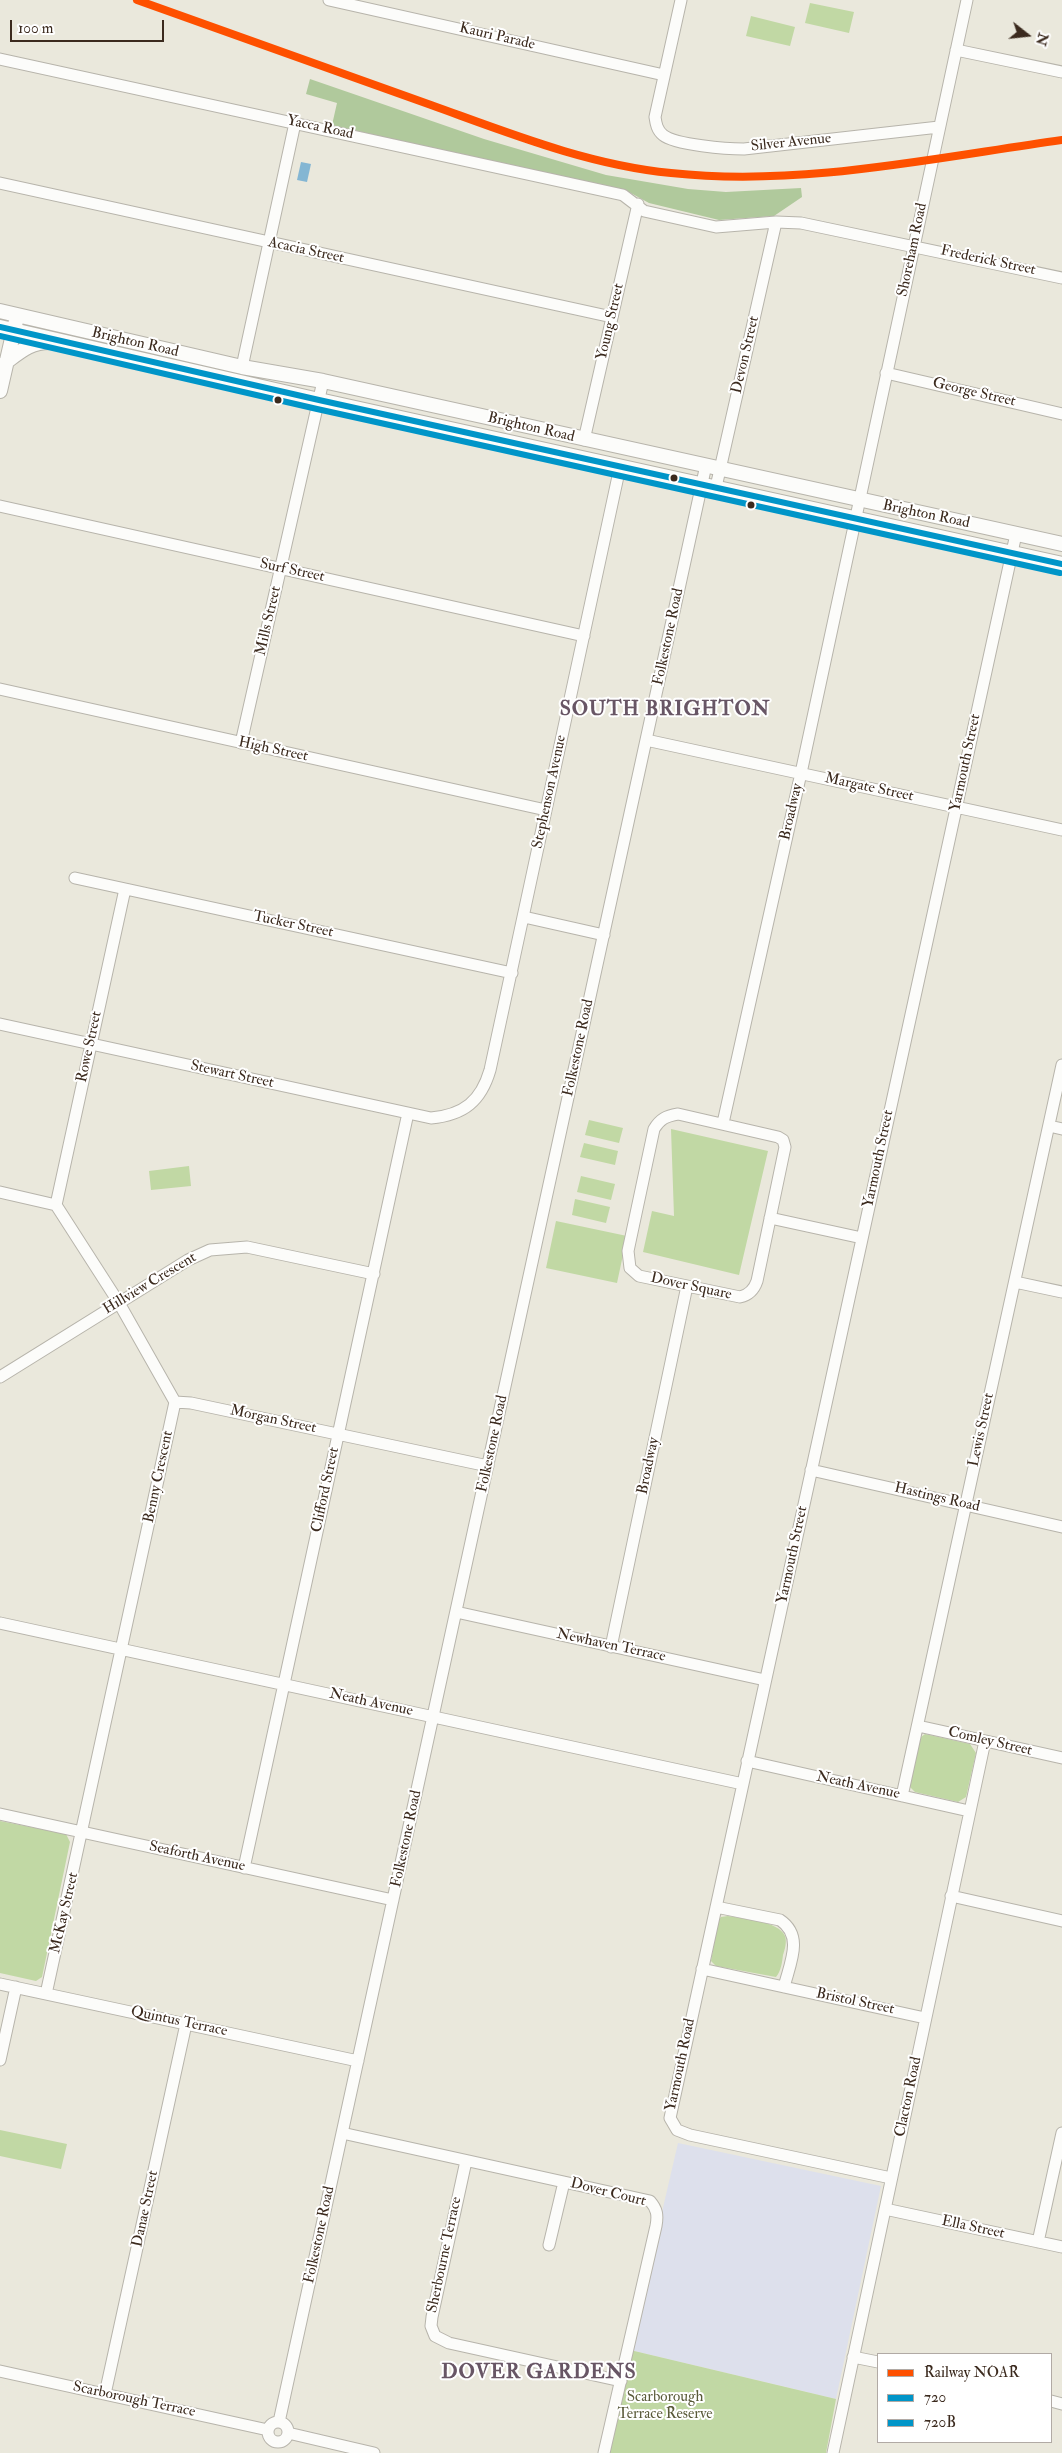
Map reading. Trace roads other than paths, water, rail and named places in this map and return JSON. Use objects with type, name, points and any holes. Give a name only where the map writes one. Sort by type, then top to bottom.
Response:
[{"type":"main road","name":"Brighton Road","points":[[0,311],[242,367],[323,381],[1062,544]]},
{"type":"main road","points":[[0,391],[6,362],[7,328],[17,315]]},
{"type":"main road","name":"Brighton Road","points":[[7,328],[319,400],[1062,564]]},
{"type":"main road","points":[[6,362],[28,345],[37,342],[74,343]]},
{"type":"street","name":"Kauri Parade","points":[[329,0],[664,74]]},
{"type":"street","points":[[664,74],[681,0]]},
{"type":"street","name":"Shoreham Road","points":[[858,500],[967,0]]},
{"type":"street","points":[[956,50],[1062,72]]},
{"type":"street","name":"Yacca Road","points":[[0,58],[623,195],[638,204],[644,211],[716,227],[776,222]]},
{"type":"street","name":"Silver Avenue","points":[[664,74],[655,117],[658,130],[666,137],[730,149],[939,127]]},
{"type":"street","points":[[242,367],[295,123]]},
{"type":"street","name":"Acacia Street","points":[[0,184],[612,317]]},
{"type":"street","name":"Young Street","points":[[584,440],[638,204]]},
{"type":"street","name":"Frederick Street","points":[[776,222],[801,223],[908,246],[914,245],[1062,278]]},
{"type":"street","name":"Devon Street","points":[[709,486],[720,468],[776,222]]},
{"type":"street","name":"George Street","points":[[886,373],[1062,414]]},
{"type":"street","name":"Mills Street","points":[[241,743],[323,381]]},
{"type":"street","name":"Folkestone Road","points":[[279,2422],[646,740],[709,486],[706,465]]},
{"type":"street","name":"Stephenson Avenue","points":[[463,1109],[476,1099],[487,1080],[512,973],[620,467]]},
{"type":"street","name":"Broadway","points":[[723,1124],[801,773],[858,500]]},
{"type":"street","name":"Surf Street","points":[[0,506],[584,636]]},
{"type":"street","name":"Yarmouth Street","points":[[743,1784],[1016,534]]},
{"type":"street","name":"High Street","points":[[0,690],[546,810]]},
{"type":"street","name":"Margate Street","points":[[646,740],[1062,830]]},
{"type":"street","name":"Tucker Street","points":[[75,878],[512,973]]},
{"type":"street","name":"Rowe Street","points":[[56,1205],[125,889]]},
{"type":"street","points":[[524,917],[604,935]]},
{"type":"street","name":"Stewart Street","points":[[0,1024],[431,1118],[448,1116],[463,1109]]},
{"type":"street","name":"Lewis Street","points":[[902,1796],[1062,1065]]},
{"type":"street","name":"Clifford Street","points":[[244,1868],[408,1113]]},
{"type":"street","name":"Dover Square","points":[[678,1114],[723,1124],[778,1137],[783,1140],[785,1147],[755,1287],[746,1296],[740,1297],[638,1276],[630,1268],[628,1260],[654,1129],[659,1121],[665,1117],[678,1114]]},
{"type":"street","points":[[1049,1126],[1062,1129]]},
{"type":"street","points":[[0,1192],[56,1205],[119,1303],[175,1402]]},
{"type":"street","points":[[770,1218],[862,1238]]},
{"type":"street","name":"Hillview Crescent","points":[[0,1377],[188,1260],[210,1250],[247,1247],[374,1274]]},
{"type":"street","points":[[1014,1282],[1062,1292]]},
{"type":"street","name":"Broadway","points":[[611,1647],[687,1286]]},
{"type":"street","name":"Morgan Street","points":[[175,1402],[488,1466]]},
{"type":"street","name":"Benny Crescent","points":[[83,1832],[175,1402]]},
{"type":"street","name":"Hastings Road","points":[[811,1470],[1062,1527]]},
{"type":"street","name":"Newhaven Terrace","points":[[456,1612],[765,1680]]},
{"type":"street","name":"Neath Avenue","points":[[0,1623],[743,1784]]},
{"type":"street","name":"Comley Street","points":[[918,1726],[1062,1758]]},
{"type":"street","name":"Clacton Road","points":[[833,2453],[985,1741]]},
{"type":"street","name":"Neath Avenue","points":[[748,1761],[969,1811]]},
{"type":"street","name":"Yarmouth Road","points":[[743,1784],[670,2112],[673,2127],[690,2135],[891,2178]]},
{"type":"street","name":"Seaforth Avenue","points":[[0,1814],[393,1900]]},
{"type":"street","name":"McKay Street","points":[[46,1994],[83,1832]]},
{"type":"street","points":[[951,1896],[1062,1921]]},
{"type":"street","points":[[716,1906],[780,1920],[788,1925],[794,1934],[794,1944],[784,1987]]},
{"type":"street","name":"Bristol Street","points":[[702,1969],[925,2018]]},
{"type":"street","name":"Quintus Terrace","points":[[0,1984],[358,2061]]},
{"type":"street","points":[[0,2060],[16,1987]]},
{"type":"street","name":"Danae Street","points":[[105,2394],[186,2024]]},
{"type":"street","name":"Dover Court","points":[[342,2133],[650,2201],[657,2212],[656,2226],[604,2453]]},
{"type":"street","points":[[1038,2242],[1062,2133]]},
{"type":"street","name":"Sherbourne Terrace","points":[[466,2161],[432,2317],[431,2326],[435,2336],[449,2343],[621,2381]]},
{"type":"street","points":[[549,2245],[564,2182]]},
{"type":"street","name":"Ella Street","points":[[885,2209],[1062,2247]]},
{"type":"street","points":[[853,2357],[877,2362]]},
{"type":"street","name":"Scarborough Terrace","points":[[0,2371],[268,2430]]},
{"type":"street","points":[[279,2422],[287,2427],[288,2433],[285,2439],[275,2448],[268,2430],[271,2425],[279,2422]]},
{"type":"street","points":[[288,2433],[374,2453]]},
{"type":"water","points":[[301,162],[311,164],[307,182],[297,180]]},
{"type":"rail line","name":"NOAR","points":[[137,0],[519,137],[609,163],[640,169],[720,176],[818,173],[916,162],[1062,140]]},
{"type":"district","name":"SOUTH BRIGHTON","points":[[665,711]]},
{"type":"district","name":"DOVER GARDENS","points":[[539,2374]]},
{"type":"park label","name":"Scarborough Terrace Reserve","points":[[665,2406]]}]
